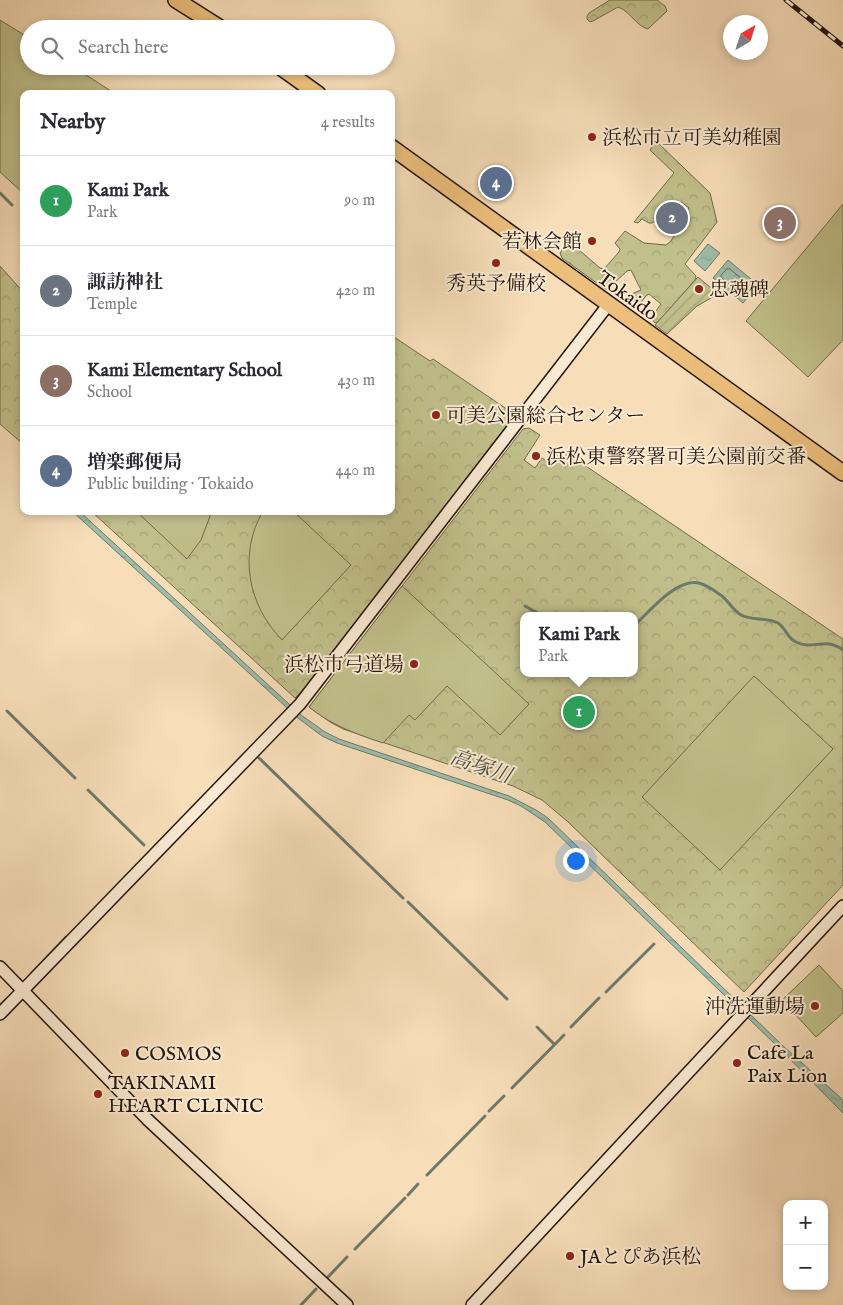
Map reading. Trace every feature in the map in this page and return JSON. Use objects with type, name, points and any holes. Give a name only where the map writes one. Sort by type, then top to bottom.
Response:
[{"type":"highway","points":[[176,0],[208,20]]},
{"type":"highway","points":[[292,75],[312,90]]},
{"type":"highway","name":"Tokaido","points":[[395,150],[843,474]]},
{"type":"street","points":[[0,1014],[294,711],[608,305]]},
{"type":"street","points":[[472,1305],[843,906]]},
{"type":"street","points":[[0,967],[147,1119],[347,1305]]},
{"type":"green space","points":[[610,0],[657,0],[665,6],[667,11],[648,29],[640,25],[618,7],[593,21],[590,22],[587,19],[589,13]]},
{"type":"green space","points":[[0,20],[20,32],[20,75],[86,75],[109,90],[20,90],[20,190],[0,172]]},
{"type":"green space","points":[[656,141],[710,193],[717,222],[685,264],[696,276],[695,280],[659,321],[655,323],[651,318],[661,304],[649,294],[635,309],[626,303],[629,295],[641,290],[631,270],[627,271],[610,287],[605,289],[562,258],[560,253],[566,245],[571,243],[600,268],[604,269],[619,252],[620,249],[615,243],[625,231],[644,243],[666,245],[670,242],[683,224],[684,216],[689,208],[681,202],[652,223],[642,219],[638,223],[634,222],[674,173],[650,150]]},
{"type":"green space","points":[[843,204],[843,340],[808,377],[746,321]]},
{"type":"green space","points":[[0,266],[20,288],[20,442],[0,424]]},
{"type":"green space","points":[[698,277],[718,294],[697,306],[667,334],[655,325]]},
{"type":"green space","points":[[395,338],[430,361],[433,359],[511,412],[512,419],[295,698],[95,515],[395,515]]},
{"type":"green space","points":[[529,428],[540,435],[524,460],[535,468],[542,458],[549,463],[559,448],[843,639],[843,885],[744,992],[567,821],[542,800],[513,786],[343,729],[309,707],[523,429]]},
{"type":"green space","points":[[140,515],[210,515],[201,540],[187,559]]},
{"type":"green space","points":[[261,515],[297,515],[351,565],[282,640],[270,626],[254,595],[249,561],[255,527]]},
{"type":"green space","name":"浜松市弓道場","points":[[402,586],[529,704],[500,735],[447,686],[415,720],[409,715],[383,743],[335,724],[309,707]]},
{"type":"green space","points":[[754,676],[833,749],[720,870],[642,797]]},
{"type":"green space","name":"沖洗運動場","points":[[819,965],[843,991],[843,1013],[816,1037],[782,1000]]},
{"type":"water","points":[[708,244],[720,253],[705,271],[694,261]]},
{"type":"water","points":[[728,260],[758,285],[743,303],[713,278]]},
{"type":"water","points":[[76,515],[83,515],[301,715],[325,732],[339,739],[509,796],[548,818],[782,1045],[843,1100],[843,1113],[779,1048],[545,822],[508,800],[337,743],[322,736],[298,718]]},
{"type":"waterway","points":[[0,193],[12,205]]},
{"type":"waterway","points":[[638,622],[672,591],[690,583],[699,583],[722,596],[741,615],[778,623],[796,642],[808,645],[830,644],[843,650]]},
{"type":"waterway","points":[[525,606],[536,612]]},
{"type":"waterway","points":[[7,711],[75,778]]},
{"type":"waterway","points":[[259,758],[403,898]]},
{"type":"waterway","points":[[88,790],[144,845]]},
{"type":"waterway","points":[[408,902],[507,999]]},
{"type":"waterway","points":[[32,973],[66,937]]},
{"type":"waterway","points":[[606,992],[654,944]]},
{"type":"waterway","points":[[0,1005],[8,998]]},
{"type":"waterway","points":[[571,1027],[599,998]]},
{"type":"waterway","points":[[537,1027],[554,1044]]},
{"type":"waterway","points":[[512,1088],[564,1035]]},
{"type":"waterway","points":[[489,1111],[504,1096]]},
{"type":"waterway","points":[[427,1175],[485,1116]]},
{"type":"waterway","points":[[408,1195],[418,1184]]},
{"type":"waterway","points":[[355,1249],[405,1198]]},
{"type":"waterway","points":[[328,1277],[347,1257]]},
{"type":"waterway","points":[[301,1305],[316,1289]]},
{"type":"railway","points":[[786,0],[843,46]]},
{"type":"place","name":"浜松市立可美幼稚園","points":[[592,137]]},
{"type":"place","name":"増楽郵便局","points":[[496,183]]},
{"type":"place","name":"諏訪神社","points":[[672,218]]},
{"type":"place","name":"Kami Elementary School","points":[[780,223]]},
{"type":"place","name":"若林会館","points":[[592,241]]},
{"type":"place","name":"秀英予備校","points":[[496,263]]},
{"type":"place","name":"忠魂碑","points":[[699,289]]},
{"type":"place","name":"可美公園総合センター","points":[[436,415]]},
{"type":"place","name":"浜松東警察署可美公園前交番","points":[[536,456]]},
{"type":"place","name":"浜松市弓道場","points":[[414,664]]},
{"type":"place","name":"Kami Park","points":[[579,712]]},
{"type":"place","name":"沖洗運動場","points":[[815,1006]]},
{"type":"place","name":"COSMOS","points":[[125,1053]]},
{"type":"place","name":"Cafe La Paix Lion","points":[[737,1063]]},
{"type":"place","name":"TAKINAMI HEART CLINIC","points":[[98,1094]]},
{"type":"place","name":"JAとぴあ浜松","points":[[570,1256]]},
{"type":"water label","name":"高塚川","points":[[481,766]]}]
